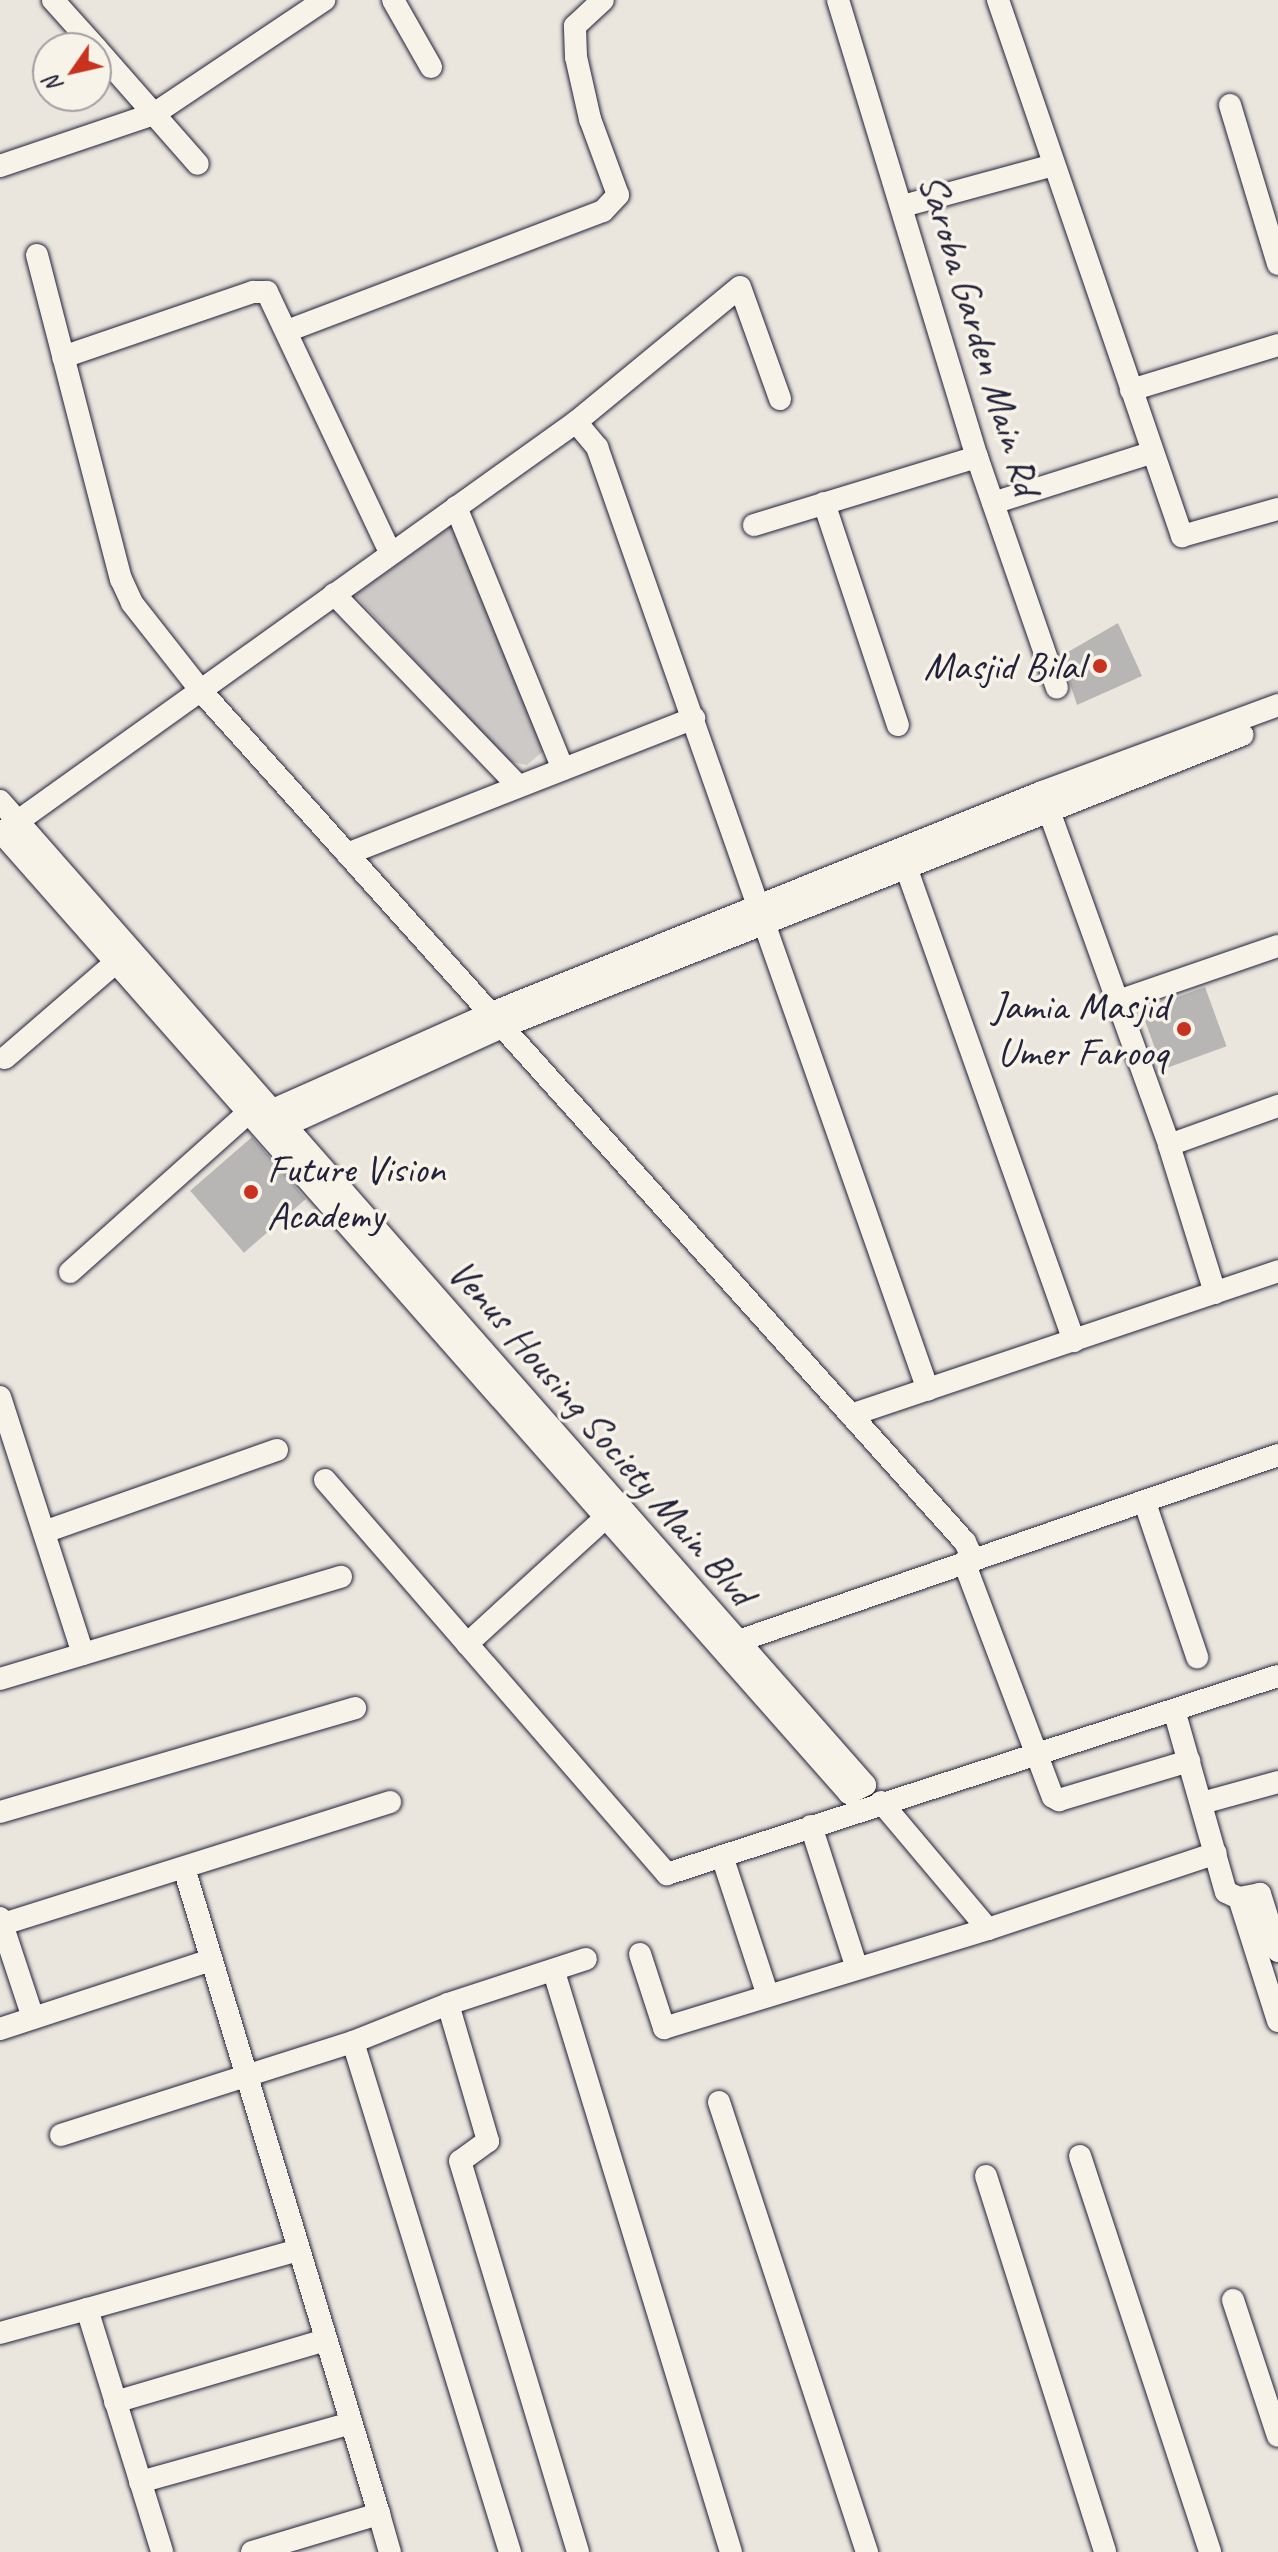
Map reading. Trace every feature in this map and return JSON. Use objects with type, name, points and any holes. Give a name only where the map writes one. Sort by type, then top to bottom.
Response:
[{"type":"street","points":[[53,0],[82,32]]},
{"type":"street","points":[[0,166],[154,114],[324,0]]},
{"type":"street","points":[[393,0],[431,67]]},
{"type":"street","points":[[287,331],[603,211],[611,203],[618,195],[590,119],[575,26],[603,0]]},
{"type":"street","name":"Saroba Garden Main Rd","points":[[838,0],[977,457],[1057,688]]},
{"type":"street","points":[[998,0],[1182,536],[1278,509]]},
{"type":"street","points":[[112,66],[198,164]]},
{"type":"street","points":[[1230,105],[1278,264]]},
{"type":"street","points":[[903,206],[1054,165]]},
{"type":"street","points":[[37,255],[121,579],[132,603],[202,692],[965,1542],[968,1561],[1035,1755],[1053,1797],[1059,1800],[1189,1761]]},
{"type":"street","points":[[5,830],[576,422],[740,287],[780,399]]},
{"type":"street","points":[[63,357],[253,292],[267,292],[390,552]]},
{"type":"street","points":[[1131,390],[1278,345]]},
{"type":"street","points":[[576,422],[597,447],[765,916],[928,1390]]},
{"type":"street","points":[[993,503],[1151,453]]},
{"type":"street","points":[[754,525],[977,457]]},
{"type":"street","points":[[824,503],[898,725]]},
{"type":"street","points":[[456,507],[563,769]]},
{"type":"street","points":[[334,594],[518,786]]},
{"type":"street","points":[[70,1272],[268,1118],[496,1021],[765,916],[1278,705]]},
{"type":"street","points":[[347,854],[694,718]]},
{"type":"street","points":[[1046,801],[1278,721]]},
{"type":"street","name":"Venus Housing Society Main Blvd","points":[[0,801],[5,830],[125,955],[611,1513],[857,1789]]},
{"type":"street","points":[[1046,801],[1169,1145],[1215,1293]]},
{"type":"street","points":[[903,859],[1074,1341]]},
{"type":"street","points":[[1118,1001],[1278,946]]},
{"type":"street","points":[[5,1058],[125,955]]},
{"type":"street","points":[[1169,1145],[1278,1106]]},
{"type":"street","points":[[851,1415],[1278,1271]]},
{"type":"street","points":[[0,1397],[83,1654]]},
{"type":"street","points":[[44,1532],[277,1450]]},
{"type":"street","points":[[728,1645],[1278,1455]]},
{"type":"street","points":[[325,1480],[667,1874],[881,1802],[1278,1676]]},
{"type":"street","points":[[1145,1503],[1197,1657]]},
{"type":"street","points":[[467,1644],[611,1513]]},
{"type":"street","points":[[0,1679],[341,1577]]},
{"type":"street","points":[[0,1812],[355,1708]]},
{"type":"street","points":[[1174,1710],[1226,1892],[1239,1898],[1260,1894],[1278,1951]]},
{"type":"street","points":[[1202,1803],[1278,1782]]},
{"type":"street","points":[[33,2018],[1,1923],[390,1802]]},
{"type":"street","points":[[881,1802],[988,1929]]},
{"type":"street","points":[[811,1826],[857,1968]]},
{"type":"street","points":[[640,1954],[664,2028],[988,1929],[1216,1853]]},
{"type":"street","points":[[722,1856],[768,1996]]},
{"type":"street","points":[[184,1868],[390,2552]]},
{"type":"street","points":[[1239,1898],[1278,2021]]},
{"type":"street","points":[[61,2135],[247,2078],[353,2042],[448,2004],[554,1972],[586,1959]]},
{"type":"street","points":[[0,2029],[211,1960]]},
{"type":"street","points":[[554,1972],[731,2552]]},
{"type":"street","points":[[448,2004],[488,2141],[460,2161],[578,2552]]},
{"type":"street","points":[[353,2042],[510,2552]]},
{"type":"street","points":[[719,2102],[867,2552]]},
{"type":"street","points":[[1080,2156],[1210,2552]]},
{"type":"street","points":[[986,2176],[1105,2552]]},
{"type":"street","points":[[0,2333],[299,2250]]},
{"type":"street","points":[[1233,2300],[1278,2436]]},
{"type":"street","points":[[87,2309],[162,2552]]},
{"type":"street","points":[[115,2402],[326,2340]]},
{"type":"street","points":[[140,2482],[351,2423]]},
{"type":"street","points":[[252,2552],[379,2514]]},
{"type":"shaded area","points":[[451,526],[546,749],[527,765],[507,761],[355,595]]},
{"type":"building","name":"Masjid Bilal","points":[[1118,623],[1142,676],[1077,705],[1061,656]]},
{"type":"building","name":"Jamia Masjid Umer Farooq","points":[[1205,987],[1227,1046],[1163,1069],[1141,1010]]},
{"type":"building","name":"Future Vision Academy","points":[[252,1137],[306,1199],[244,1253],[190,1191]]},
{"type":"place","name":"Masjid Bilal","points":[[1100,666]]},
{"type":"place","name":"Jamia Masjid Umer Farooq","points":[[1184,1029]]},
{"type":"place","name":"Future Vision Academy","points":[[251,1192]]}]
